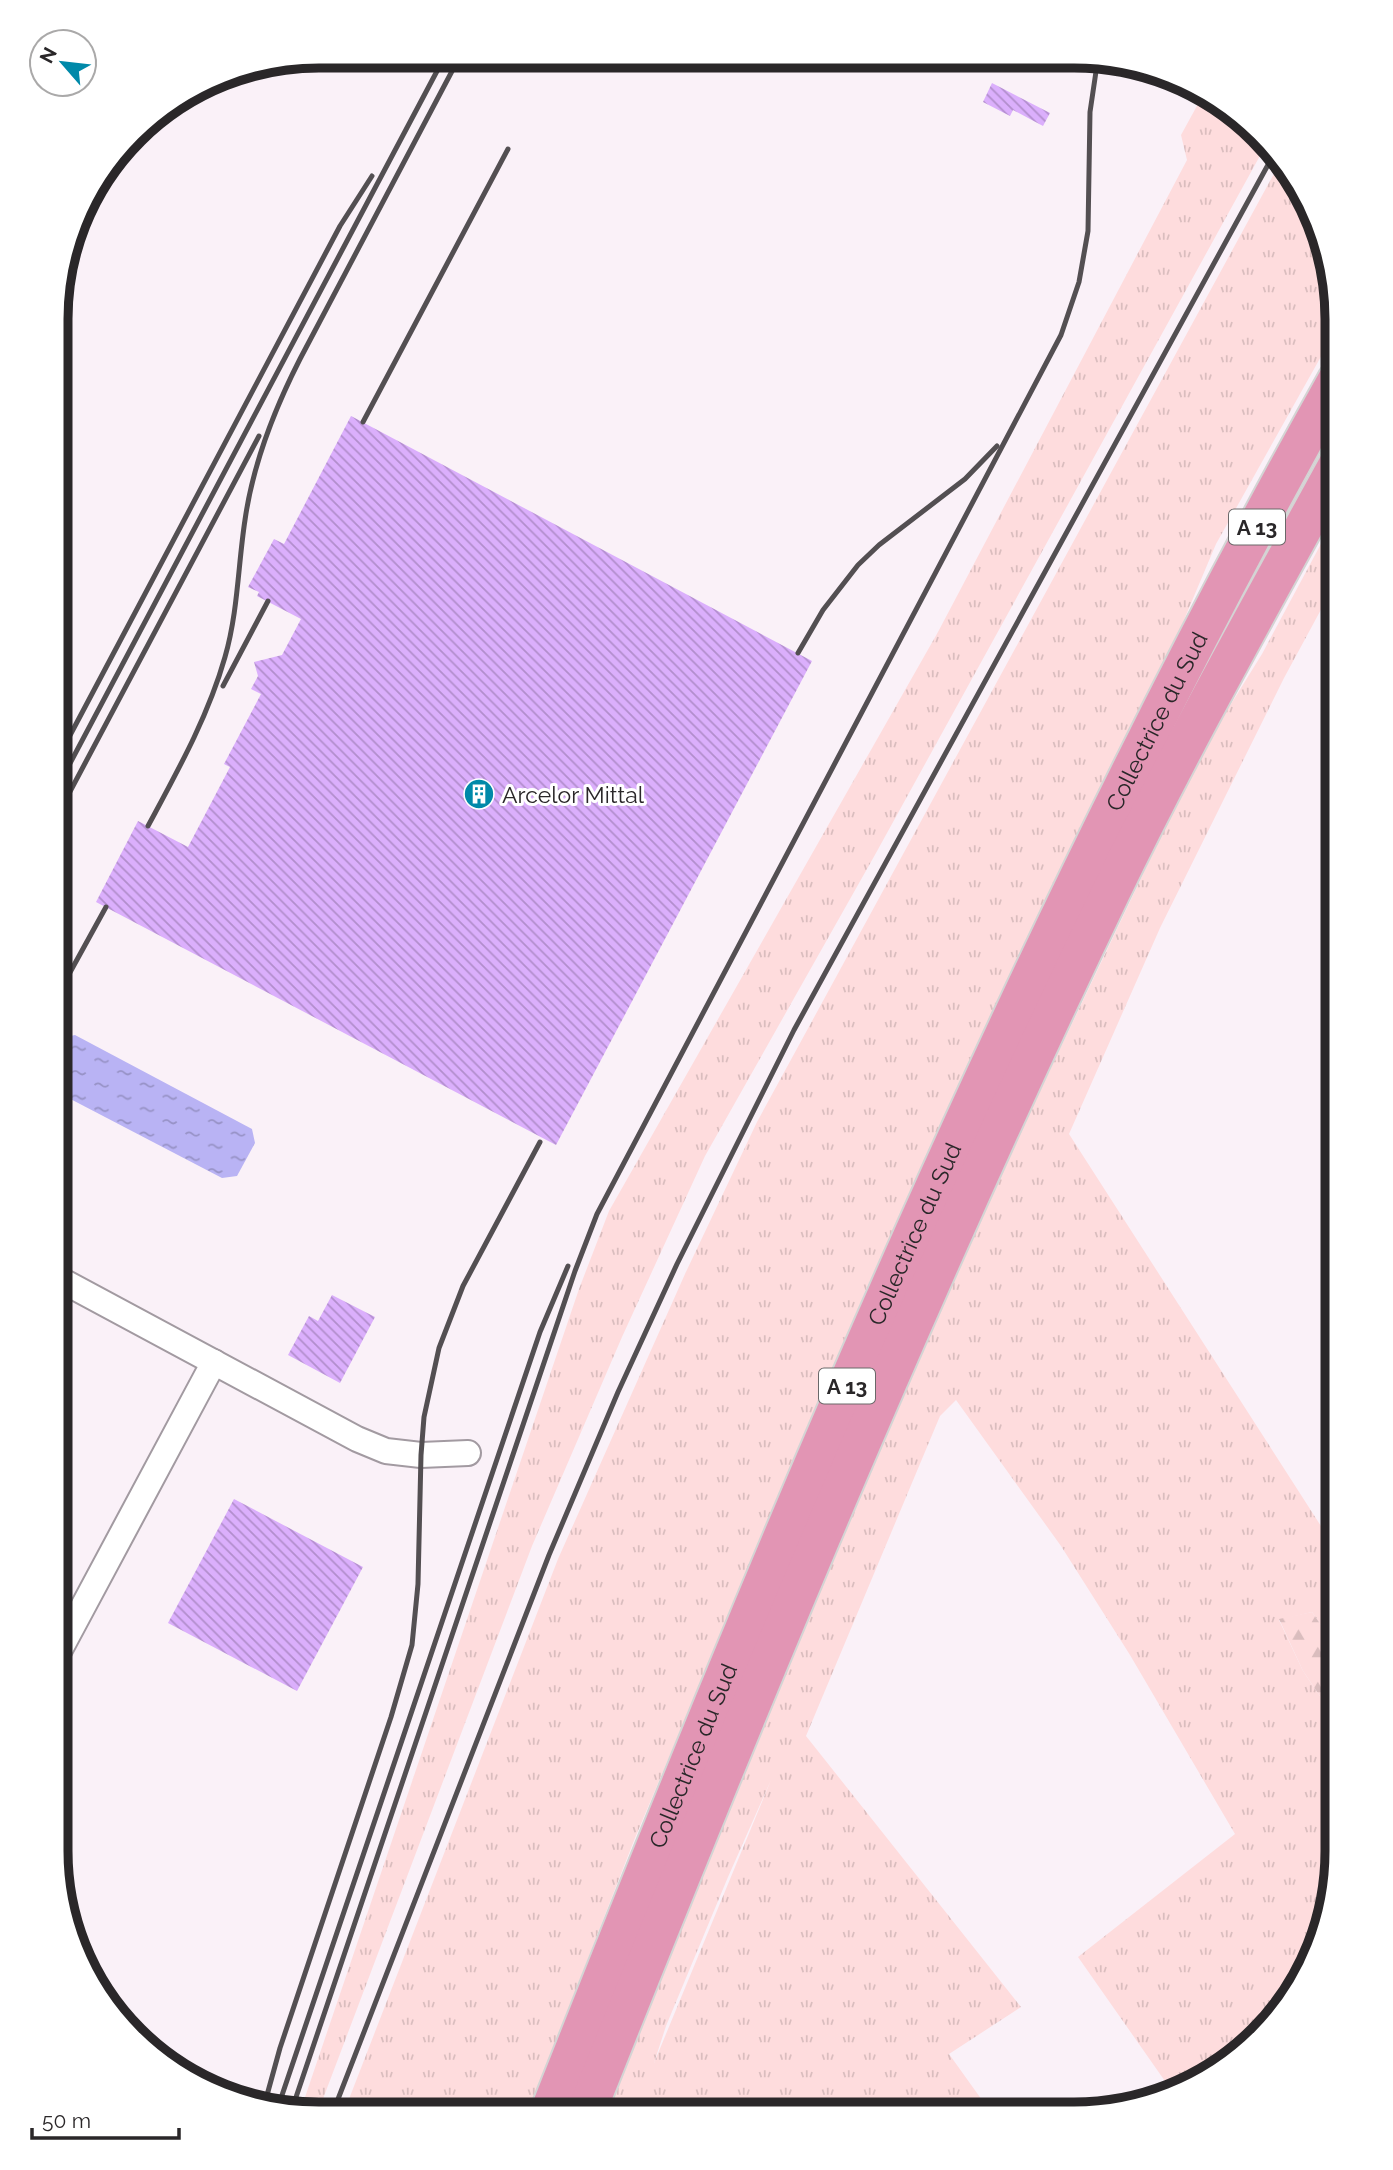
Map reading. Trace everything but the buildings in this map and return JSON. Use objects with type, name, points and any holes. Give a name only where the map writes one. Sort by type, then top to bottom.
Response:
[{"type":"highway","name":"Collectrice du Sud","points":[[553,2102],[669,1808],[799,1496],[954,1143],[1179,675],[1325,401]]},
{"type":"highway","name":"Collectrice du Sud","points":[[590,2102],[702,1822],[838,1496],[984,1162],[1112,890],[1182,750],[1325,488]]},
{"type":"street","points":[[68,1284],[358,1439],[386,1451],[421,1455],[468,1453]]},
{"type":"street","points":[[68,1635],[214,1362]]},
{"type":"green space","points":[[1199,102],[1226,120],[1261,153],[876,853],[705,1156],[622,1337],[532,1546],[322,2102],[304,2101],[579,1289],[609,1211],[938,632],[1187,160],[1181,135]]},
{"type":"green space","points":[[1276,171],[1299,208],[1316,255],[1323,287],[1325,349],[1216,544],[1170,653],[1112,765],[867,1287],[635,1838],[532,2102],[348,2102],[558,1559],[685,1274],[757,1122]]},
{"type":"green space","points":[[1325,536],[1325,602],[1284,678],[1160,928],[1069,1134],[1325,1532],[1325,1631],[1312,1612],[1279,1620],[1303,1671],[1325,1704],[1323,1883],[1306,1947],[1282,1990],[1251,2028],[1213,2059],[1167,2084],[1078,1957],[1235,1834],[1130,1655],[1061,1546],[956,1400],[940,1416],[806,1736],[1021,2007],[949,2054],[983,2102],[612,2102],[719,1831],[855,1505],[1003,1169],[1200,754],[1262,654]],"holes":[[[771,1780],[654,2063],[666,2026],[728,1877]]]},
{"type":"green space","points":[[1312,1612],[1325,1631],[1325,1704],[1303,1671],[1279,1619]]},
{"type":"water","points":[[75,1035],[252,1129],[255,1143],[237,1176],[222,1178],[68,1098],[68,1037]]},
{"type":"railway","points":[[68,767],[439,68]]},
{"type":"railway","points":[[148,826],[201,723],[225,657],[253,478],[273,417],[300,359],[454,68]]},
{"type":"railway","points":[[295,2100],[575,1271],[597,1214],[1061,335],[1079,282],[1088,231],[1090,112],[1096,69]]},
{"type":"railway","points":[[363,422],[508,149]]},
{"type":"railway","points":[[337,2102],[549,1555],[618,1392],[677,1264],[794,1030],[1269,163]]},
{"type":"railway","points":[[68,739],[340,226],[372,176]]},
{"type":"railway","points":[[68,795],[259,436]]},
{"type":"railway","points":[[798,653],[823,610],[858,565],[879,545],[965,479],[997,446]]},
{"type":"railway","points":[[223,686],[268,601]]},
{"type":"railway","points":[[68,976],[106,907]]},
{"type":"railway","points":[[267,2096],[280,2048],[391,1717],[412,1645],[418,1584],[424,1417],[439,1348],[463,1286],[540,1142]]},
{"type":"railway","points":[[281,2099],[540,1332],[568,1266]]},
{"type":"place","name":"Arcelor Mittal","points":[[479,794]]}]
